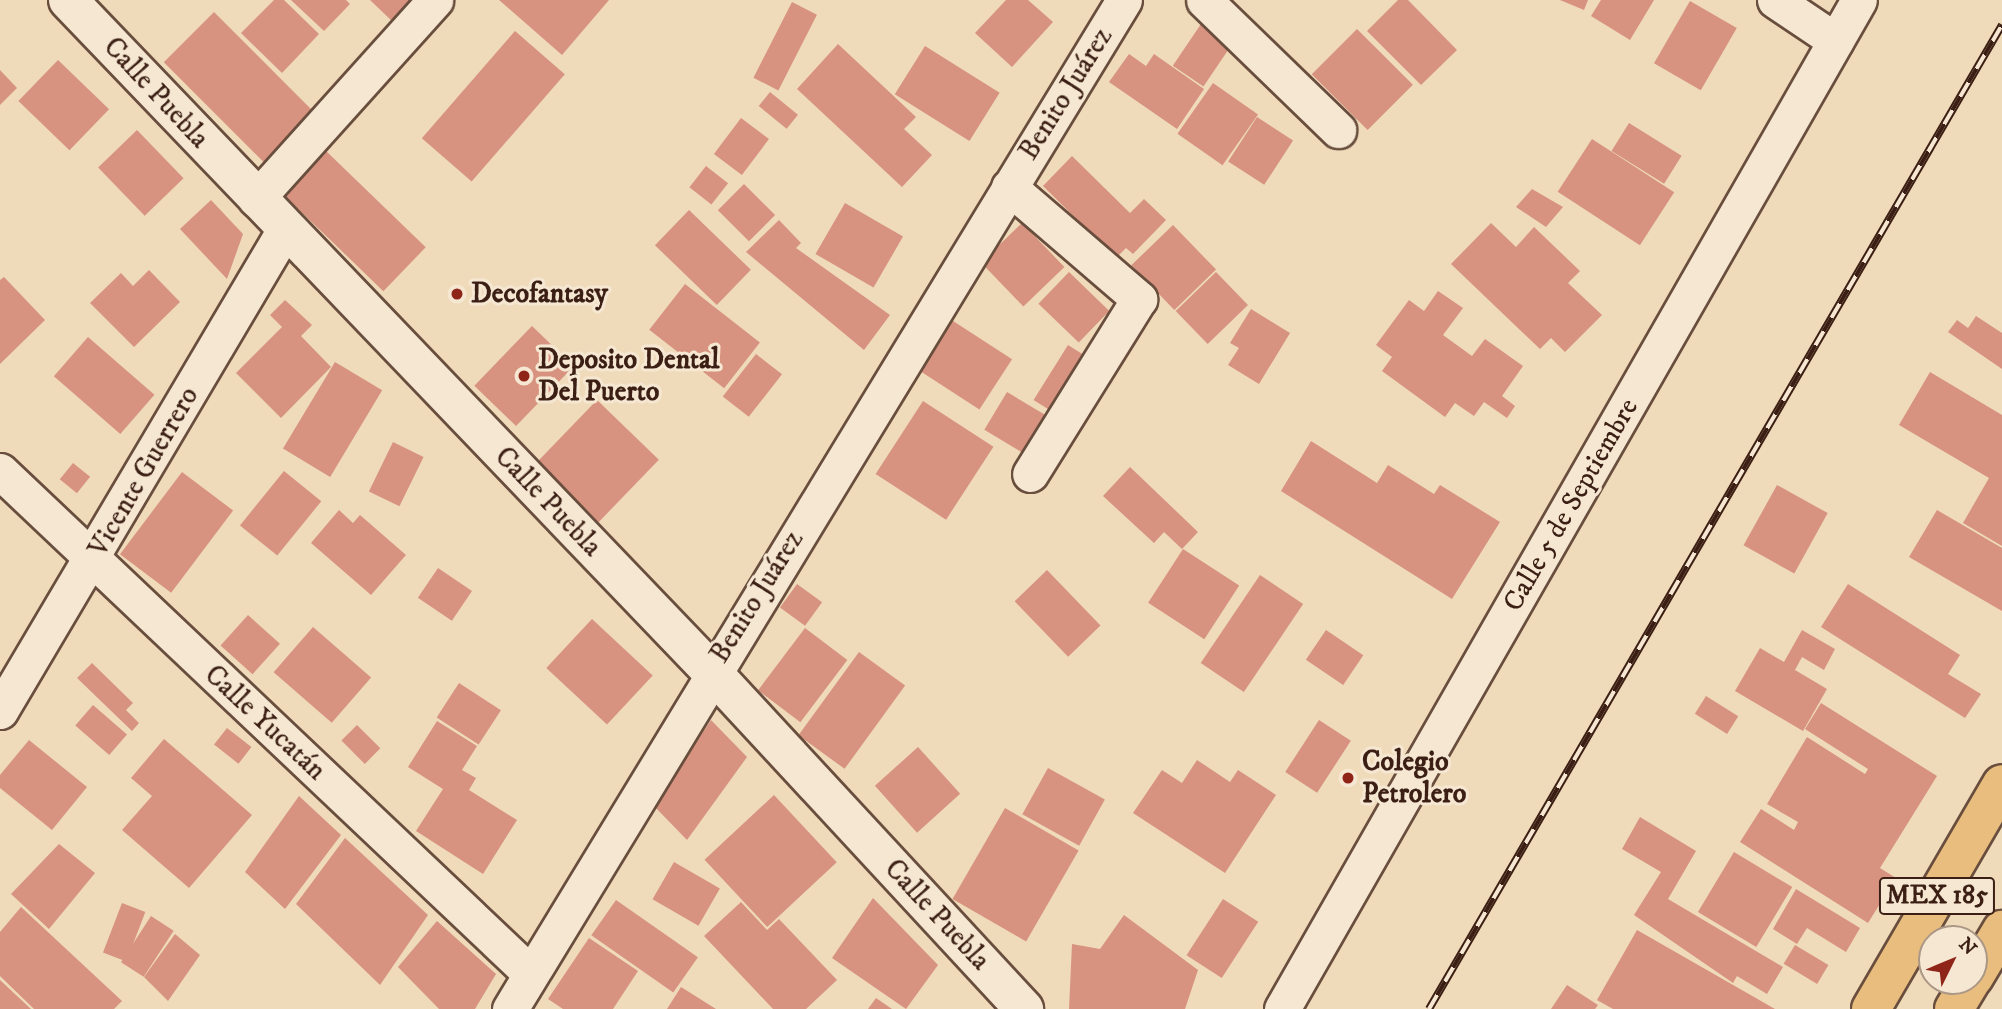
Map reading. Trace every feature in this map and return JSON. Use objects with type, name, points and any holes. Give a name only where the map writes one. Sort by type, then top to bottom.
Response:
[{"type":"main road","name":"MEX 185","points":[[1871,1009],[2002,784]]},
{"type":"main road","name":"MEX 185","points":[[1988,953],[2002,930]]},
{"type":"street","name":"Calle Puebla","points":[[68,0],[284,231],[711,671],[1024,1009]]},
{"type":"street","points":[[256,199],[435,0]]},
{"type":"street","name":"Benito Juárez","points":[[510,1009],[711,671],[1124,0]]},
{"type":"street","points":[[1203,0],[1338,130]]},
{"type":"street","points":[[1775,0],[1836,41]]},
{"type":"street","name":"Calle 5 de Septiembre","points":[[1282,1009],[1859,0]]},
{"type":"street","name":"Benito Juárez","points":[[1009,187],[1139,299],[1030,474]]},
{"type":"street","name":"Vicente Guerrero","points":[[0,711],[93,559],[284,231]]},
{"type":"street","name":"Calle Yucatán","points":[[0,471],[531,974]]},
{"type":"building","points":[[274,0],[284,0],[319,34],[282,73],[241,33]]},
{"type":"building","points":[[291,0],[346,0],[350,4],[324,31]]},
{"type":"building","points":[[370,0],[413,0],[393,22]]},
{"type":"building","points":[[499,0],[609,0],[562,55]]},
{"type":"building","points":[[1006,0],[1028,0],[1053,22],[1012,67],[975,33]]},
{"type":"building","points":[[1398,0],[1408,0],[1457,50],[1421,85],[1367,31]]},
{"type":"building","points":[[1560,0],[1588,0],[1584,10]]},
{"type":"building","points":[[1601,0],[1654,0],[1630,40],[1591,16]]},
{"type":"building","points":[[1690,1],[1737,28],[1701,90],[1654,63]]},
{"type":"building","points":[[792,2],[817,15],[778,90],[753,78]]},
{"type":"building","points":[[214,12],[314,112],[264,163],[164,62]]},
{"type":"building","points":[[1203,21],[1234,42],[1203,86],[1173,66]]},
{"type":"building","points":[[1357,29],[1413,85],[1368,130],[1312,74]]},
{"type":"building","points":[[515,31],[565,74],[472,181],[422,138]]},
{"type":"building","points":[[838,44],[916,117],[904,129],[932,155],[902,187],[797,89]]},
{"type":"building","points":[[925,46],[1000,93],[969,141],[895,94]]},
{"type":"building","points":[[1129,54],[1146,66],[1154,54],[1204,89],[1177,129],[1109,82]]},
{"type":"building","points":[[58,60],[109,109],[69,150],[18,101]]},
{"type":"building","points":[[0,70],[17,88],[0,105]]},
{"type":"building","points":[[1213,83],[1258,115],[1222,165],[1177,134]]},
{"type":"building","points":[[770,92],[798,115],[787,129],[759,106]]},
{"type":"building","points":[[1257,117],[1293,140],[1264,185],[1228,161]]},
{"type":"building","points":[[741,118],[769,139],[742,175],[714,154]]},
{"type":"building","points":[[1629,123],[1682,156],[1664,184],[1612,151]]},
{"type":"building","points":[[137,130],[184,178],[145,216],[98,168]]},
{"type":"building","points":[[1592,139],[1674,192],[1640,245],[1558,192]]},
{"type":"building","points":[[325,150],[426,247],[383,291],[283,194]]},
{"type":"building","points":[[1072,156],[1130,213],[1144,199],[1166,220],[1133,254],[1126,248],[1116,258],[1043,186]]},
{"type":"building","points":[[706,166],[728,183],[711,205],[689,187]]},
{"type":"building","points":[[744,184],[775,215],[749,241],[718,210]]},
{"type":"building","points":[[1532,189],[1563,207],[1546,227],[1516,207]]},
{"type":"building","points":[[211,200],[243,234],[227,279],[180,229]]},
{"type":"building","points":[[845,203],[903,236],[874,288],[816,254]]},
{"type":"building","points":[[689,210],[751,270],[717,305],[655,245]]},
{"type":"building","points":[[779,220],[801,243],[796,248],[890,315],[864,350],[746,252]]},
{"type":"building","points":[[1022,223],[1064,267],[1023,306],[981,263]]},
{"type":"building","points":[[1491,223],[1516,247],[1534,227],[1580,271],[1568,283],[1602,315],[1565,352],[1551,338],[1540,349],[1451,264]]},
{"type":"building","points":[[1173,225],[1216,270],[1174,310],[1131,265]]},
{"type":"building","points":[[149,270],[180,302],[134,347],[90,303],[121,273],[133,286]]},
{"type":"building","points":[[1069,272],[1109,311],[1079,343],[1038,304]]},
{"type":"building","points":[[1216,272],[1248,305],[1208,344],[1176,311]]},
{"type":"building","points":[[4,277],[45,320],[0,364],[0,280]]},
{"type":"building","points":[[685,284],[760,342],[724,388],[649,330]]},
{"type":"building","points":[[1438,291],[1463,308],[1443,335],[1472,356],[1485,339],[1523,366],[1502,396],[1515,406],[1507,418],[1484,402],[1474,416],[1455,403],[1445,417],[1382,371],[1392,357],[1376,345],[1409,300],[1424,311]]},
{"type":"building","points":[[285,300],[312,325],[301,336],[331,367],[281,418],[236,373],[282,327],[270,315]]},
{"type":"building","points":[[1251,309],[1290,333],[1259,384],[1228,365],[1239,348],[1230,343]]},
{"type":"building","points":[[1976,316],[2002,333],[2002,369],[1948,332],[1957,320],[1968,328]]},
{"type":"building","points":[[950,319],[1012,359],[979,410],[917,369]]},
{"type":"building","name":"Deposito Dental Del Puerto","points":[[532,326],[574,366],[516,426],[474,386]]},
{"type":"building","points":[[88,337],[154,395],[120,434],[54,376]]},
{"type":"building","points":[[1068,345],[1094,361],[1060,417],[1034,400]]},
{"type":"building","points":[[756,354],[782,374],[749,417],[723,397]]},
{"type":"building","points":[[335,362],[382,390],[330,477],[283,449]]},
{"type":"building","points":[[1930,372],[2002,415],[2002,546],[1963,523],[1989,478],[1899,425]]},
{"type":"building","points":[[1007,392],[1053,420],[1031,458],[984,430]]},
{"type":"building","points":[[597,400],[659,460],[596,525],[534,465]]},
{"type":"building","points":[[923,401],[993,447],[946,520],[876,474]]},
{"type":"building","points":[[1311,441],[1377,483],[1388,465],[1434,494],[1440,485],[1500,522],[1452,599],[1281,491]]},
{"type":"building","points":[[393,442],[424,457],[399,506],[369,491]]},
{"type":"building","points":[[73,463],[90,477],[77,493],[60,479]]},
{"type":"building","points":[[1130,467],[1198,532],[1182,549],[1164,532],[1154,543],[1103,496]]},
{"type":"building","points":[[284,471],[321,501],[277,556],[240,525]]},
{"type":"building","points":[[182,472],[233,511],[171,593],[120,554]]},
{"type":"building","points":[[1777,485],[1828,513],[1794,573],[1744,545]]},
{"type":"building","points":[[339,510],[353,523],[360,515],[406,555],[371,595],[311,543]]},
{"type":"building","points":[[1937,510],[2002,548],[2002,611],[1909,557]]},
{"type":"building","points":[[1183,549],[1239,585],[1204,639],[1148,603]]},
{"type":"building","points":[[438,568],[472,591],[452,621],[418,598]]},
{"type":"building","points":[[1047,570],[1100,625],[1068,657],[1015,601]]},
{"type":"building","points":[[1260,575],[1303,604],[1244,692],[1201,663]]},
{"type":"building","points":[[797,584],[822,602],[805,626],[780,607]]},
{"type":"building","points":[[1848,584],[1960,655],[1948,674],[1981,694],[1965,718],[1821,627]]},
{"type":"building","points":[[248,615],[280,644],[253,674],[221,645]]},
{"type":"building","points":[[592,619],[653,676],[607,725],[546,668]]},
{"type":"building","points":[[313,627],[371,678],[332,723],[274,672]]},
{"type":"building","points":[[805,628],[847,660],[800,722],[758,690]]},
{"type":"building","points":[[1326,630],[1363,655],[1343,685],[1306,660]]},
{"type":"building","points":[[1802,630],[1835,649],[1824,670],[1802,657],[1795,670],[1827,689],[1803,731],[1735,691],[1760,648],[1784,662]]},
{"type":"building","points":[[859,652],[905,686],[845,769],[798,735]]},
{"type":"building","points":[[92,663],[133,703],[126,710],[139,723],[132,731],[77,678]]},
{"type":"building","points":[[459,683],[501,710],[479,745],[437,717]]},
{"type":"building","points":[[1706,696],[1738,716],[1727,734],[1695,714]]},
{"type":"building","points":[[1821,703],[1937,776],[1880,868],[1896,878],[1868,923],[1740,842],[1761,809],[1794,830],[1798,822],[1767,804],[1807,737],[1865,774],[1868,769],[1805,729]]},
{"type":"building","points":[[93,705],[127,735],[109,755],[75,725]]},
{"type":"building","points":[[711,720],[747,757],[687,840],[654,806]]},
{"type":"building","points":[[1319,720],[1351,741],[1317,793],[1285,772]]},
{"type":"building","points":[[437,721],[477,746],[462,770],[476,778],[469,790],[517,820],[483,874],[416,831],[443,789],[408,767]]},
{"type":"building","points":[[357,725],[380,748],[365,764],[341,741]]},
{"type":"building","points":[[227,728],[251,747],[238,764],[214,745]]},
{"type":"building","points":[[164,739],[252,815],[189,888],[122,830],[152,796],[131,778]]},
{"type":"building","points":[[29,740],[87,787],[52,830],[0,788],[0,775]]},
{"type":"building","points":[[918,747],[960,794],[917,833],[875,786]]},
{"type":"building","points":[[1197,760],[1230,782],[1238,770],[1276,795],[1225,873],[1133,813],[1162,770],[1182,783]]},
{"type":"building","points":[[1048,768],[1105,800],[1079,846],[1022,814]]},
{"type":"building","points":[[774,795],[837,862],[767,927],[705,860]]},
{"type":"building","points":[[299,796],[341,835],[285,909],[245,872]]},
{"type":"building","points":[[1005,808],[1079,850],[1026,941],[952,899]]},
{"type":"building","points":[[1640,817],[1696,851],[1668,899],[1783,967],[1767,994],[1737,976],[1733,983],[1634,915],[1661,872],[1622,849]]},
{"type":"building","points":[[345,838],[428,915],[380,985],[296,904]]},
{"type":"building","points":[[59,844],[95,873],[49,929],[11,894]]},
{"type":"building","points":[[1734,852],[1792,887],[1756,947],[1698,912]]},
{"type":"building","points":[[674,862],[720,888],[698,926],[652,899]]},
{"type":"building","points":[[1796,889],[1860,928],[1846,952],[1807,928],[1797,944],[1773,929]]},
{"type":"building","points":[[873,898],[938,965],[906,1009],[832,958]]},
{"type":"building","points":[[1223,899],[1258,922],[1222,978],[1187,955]]},
{"type":"building","points":[[616,900],[698,957],[673,993],[591,935]]},
{"type":"building","points":[[741,902],[767,930],[779,919],[837,980],[806,1009],[773,1009],[704,936]]},
{"type":"building","points":[[122,903],[145,912],[126,961],[103,952]]},
{"type":"building","points":[[21,907],[122,1001],[114,1009],[34,1009],[0,976],[0,932]]},
{"type":"building","points":[[1124,915],[1198,970],[1185,1009],[1069,1009],[1072,944],[1100,949]]},
{"type":"building","points":[[151,916],[174,931],[144,977],[121,962]]},
{"type":"building","points":[[437,921],[496,974],[475,1009],[439,1009],[398,967]]},
{"type":"building","points":[[1637,930],[1775,1009],[1613,1009],[1597,1000]]},
{"type":"building","points":[[175,934],[200,955],[168,1001],[144,977]]},
{"type":"building","points":[[589,938],[638,971],[613,1009],[563,1009],[548,999]]},
{"type":"building","points":[[1795,945],[1828,965],[1817,984],[1784,964]]},
{"type":"building","points":[[0,980],[31,1009],[0,1009]]},
{"type":"building","points":[[1567,985],[1598,1005],[1595,1009],[1551,1009]]},
{"type":"building","points":[[681,987],[716,1009],[667,1009]]},
{"type":"building","points":[[876,998],[892,1009],[868,1009]]},
{"type":"railway","points":[[1429,1009],[2002,25]]},
{"type":"place","name":"Decofantasy","points":[[457,294]]},
{"type":"place","name":"Deposito Dental Del Puerto","points":[[524,376]]},
{"type":"place","name":"Colegio Petrolero","points":[[1348,778]]}]
